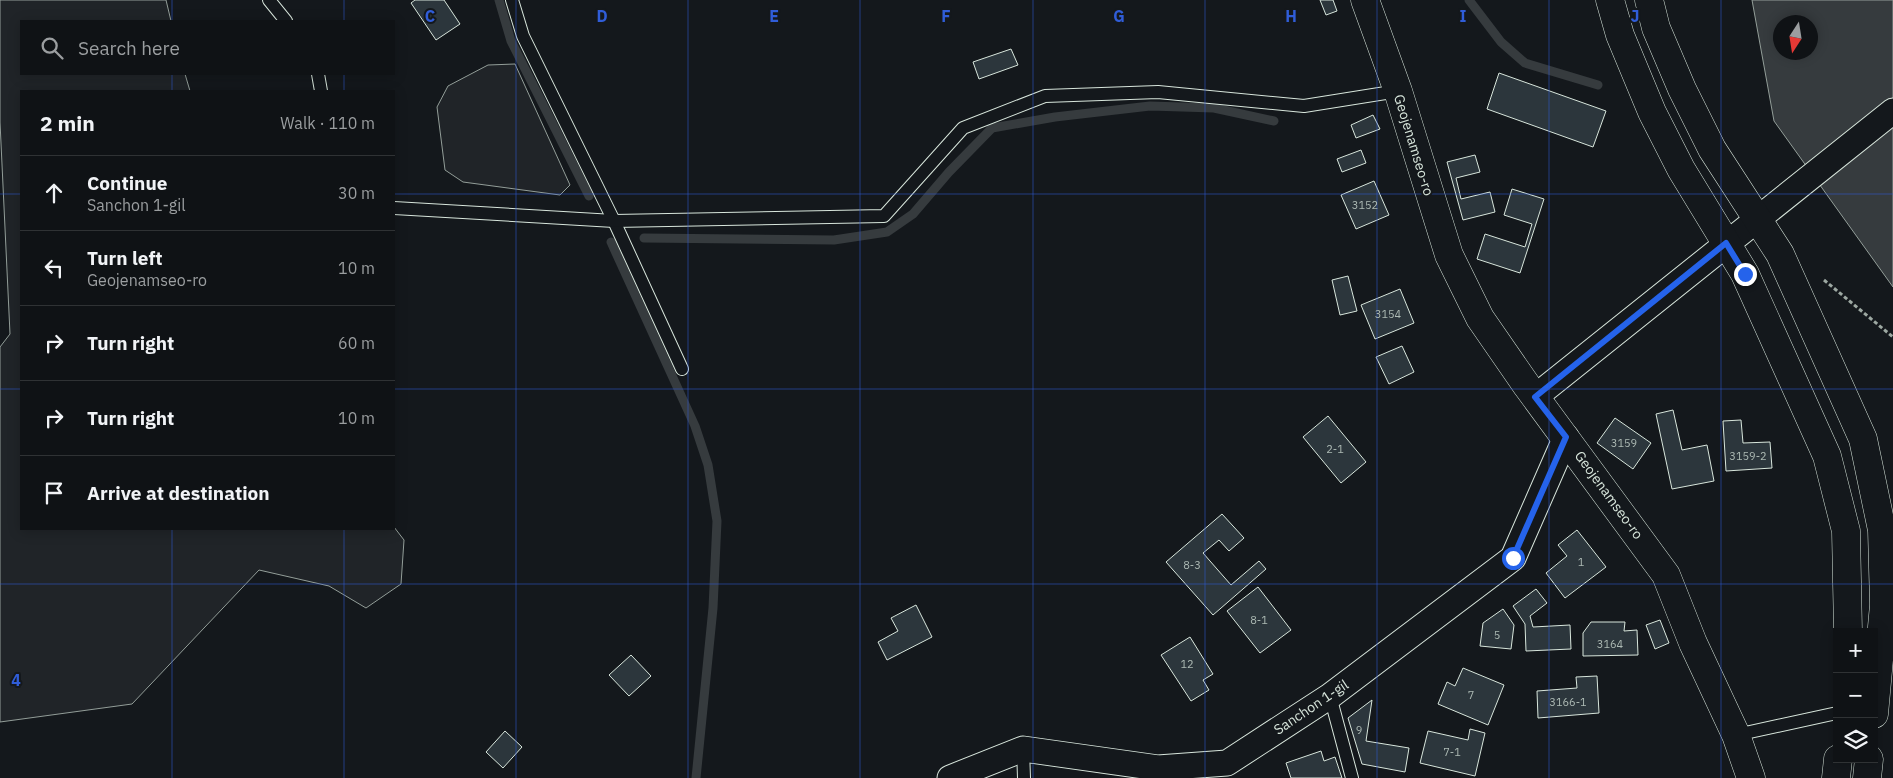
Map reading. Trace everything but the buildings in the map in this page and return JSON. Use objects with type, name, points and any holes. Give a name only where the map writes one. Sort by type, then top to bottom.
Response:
[{"type":"street","name":"Geojenamseo-ro","points":[[1365,0],[1398,91],[1449,255],[1480,318],[1535,397],[1666,574],[1693,643],[1743,756]]},
{"type":"street","points":[[1610,0],[1620,36],[1652,112],[1681,169],[1745,274],[1827,456],[1846,531],[1848,628]]},
{"type":"street","points":[[1649,0],[1656,28],[1712,149],[1780,254],[1863,439],[1882,530],[1884,605],[1878,692]]},
{"type":"street","points":[[1535,397],[1893,111]]},
{"type":"street","name":"Sanchon 1-gil","points":[[950,778],[1023,749],[1158,768],[1227,763],[1330,696],[1513,558],[1566,437]]},
{"type":"street","points":[[1836,778],[1838,763]]},
{"type":"street","points":[[1867,778],[1869,763]]},
{"type":"lane","points":[[269,0],[285,20]]},
{"type":"lane","points":[[512,0],[523,36],[614,221],[682,369]]},
{"type":"lane","points":[[318,75],[321,90]]},
{"type":"lane","points":[[395,208],[614,221],[884,216],[963,128],[1046,96],[1158,92],[1304,106],[1398,91]]},
{"type":"lane","points":[[1330,696],[1352,778]]},
{"type":"lane","points":[[1743,756],[1833,715]]},
{"type":"lane","points":[[1023,749],[1024,778]]},
{"type":"path","points":[[1780,254],[1816,274],[1893,337]]},
{"type":"shaded area","points":[[0,0],[166,0],[171,20],[20,20],[20,75],[185,75],[190,90],[20,90],[20,530],[395,530],[395,528],[404,540],[401,584],[366,608],[329,586],[259,570],[132,704],[0,722],[0,347],[10,334],[0,122]]},
{"type":"shaded area","points":[[1752,0],[1893,0],[1893,287],[1774,121]]},
{"type":"shaded area","points":[[515,64],[570,185],[560,195],[463,182],[445,170],[437,107],[448,86],[488,65]]},
{"type":"waterway","points":[[499,0],[511,41],[589,196]]},
{"type":"waterway","points":[[1469,0],[1501,42],[1525,63],[1598,85]]},
{"type":"waterway","points":[[644,238],[834,240],[887,232],[913,214],[949,172],[992,128],[1055,117],[1150,106],[1214,108],[1274,121]]},
{"type":"waterway","points":[[611,242],[695,426],[708,465],[717,521],[713,608],[696,778]]},
{"type":"route","points":[[1513,558],[1566,437],[1535,397],[1726,243],[1745,274]]}]
